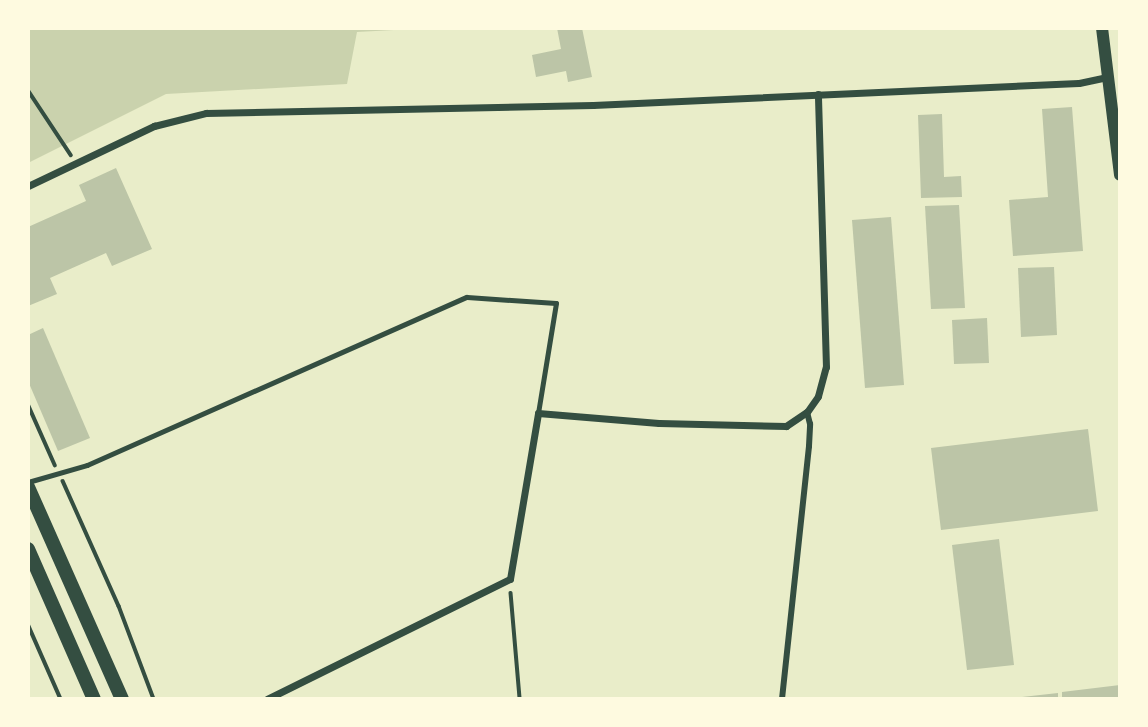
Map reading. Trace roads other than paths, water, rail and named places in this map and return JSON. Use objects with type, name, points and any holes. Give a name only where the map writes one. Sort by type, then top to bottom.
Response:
[{"type":"main road","points":[[28,487],[122,699]]},
{"type":"main road","points":[[28,549],[94,699]]},
{"type":"street","points":[[1102,28],[1120,175]]},
{"type":"street","points":[[28,186],[154,126],[206,113],[593,106],[1079,83],[1108,78]]},
{"type":"street","points":[[267,699],[510,579],[538,413],[659,423],[786,426],[807,412],[818,396],[826,368],[818,94]]},
{"type":"street","points":[[782,699],[809,446],[810,424],[807,412]]},
{"type":"lane","points":[[28,482],[88,465],[467,297],[556,303],[538,413]]}]
